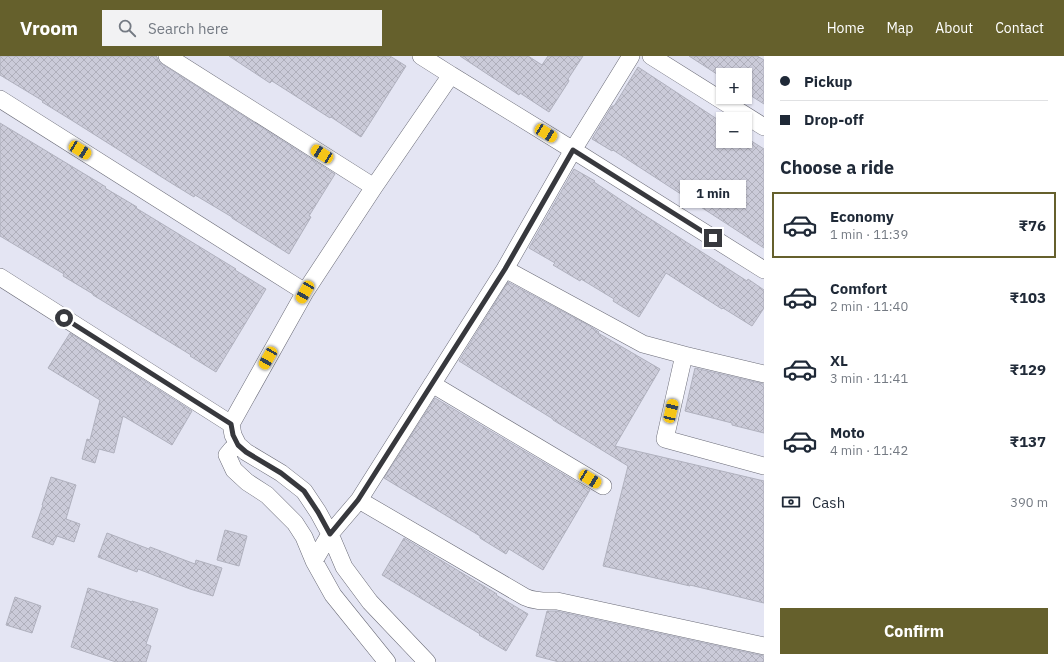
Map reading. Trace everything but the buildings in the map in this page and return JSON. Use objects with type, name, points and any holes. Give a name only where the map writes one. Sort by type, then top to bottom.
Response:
[{"type":"street","points":[[167,56],[374,186]]},
{"type":"street","points":[[421,56],[764,270]]},
{"type":"street","points":[[314,561],[330,534],[358,500],[505,269],[573,150],[631,56]]},
{"type":"street","points":[[651,56],[764,127]]},
{"type":"street","points":[[427,662],[370,602],[344,567],[330,534],[304,491],[281,473],[246,452],[238,445],[233,435],[231,424],[305,292],[374,186],[451,75]]},
{"type":"street","points":[[0,100],[305,292]]},
{"type":"street","points":[[505,269],[643,344],[764,374]]},
{"type":"street","points":[[0,277],[231,424]]},
{"type":"street","points":[[684,355],[665,439],[764,466]]},
{"type":"street","points":[[432,384],[603,486]]},
{"type":"street","points":[[238,445],[227,455],[234,470],[267,495],[295,522],[333,595],[387,662]]},
{"type":"street","points":[[358,500],[530,600],[558,602],[764,646]]},
{"type":"route","points":[[64,318],[231,424],[233,435],[238,445],[246,452],[281,473],[304,491],[330,534],[358,500],[505,269],[573,150],[713,238]]}]
